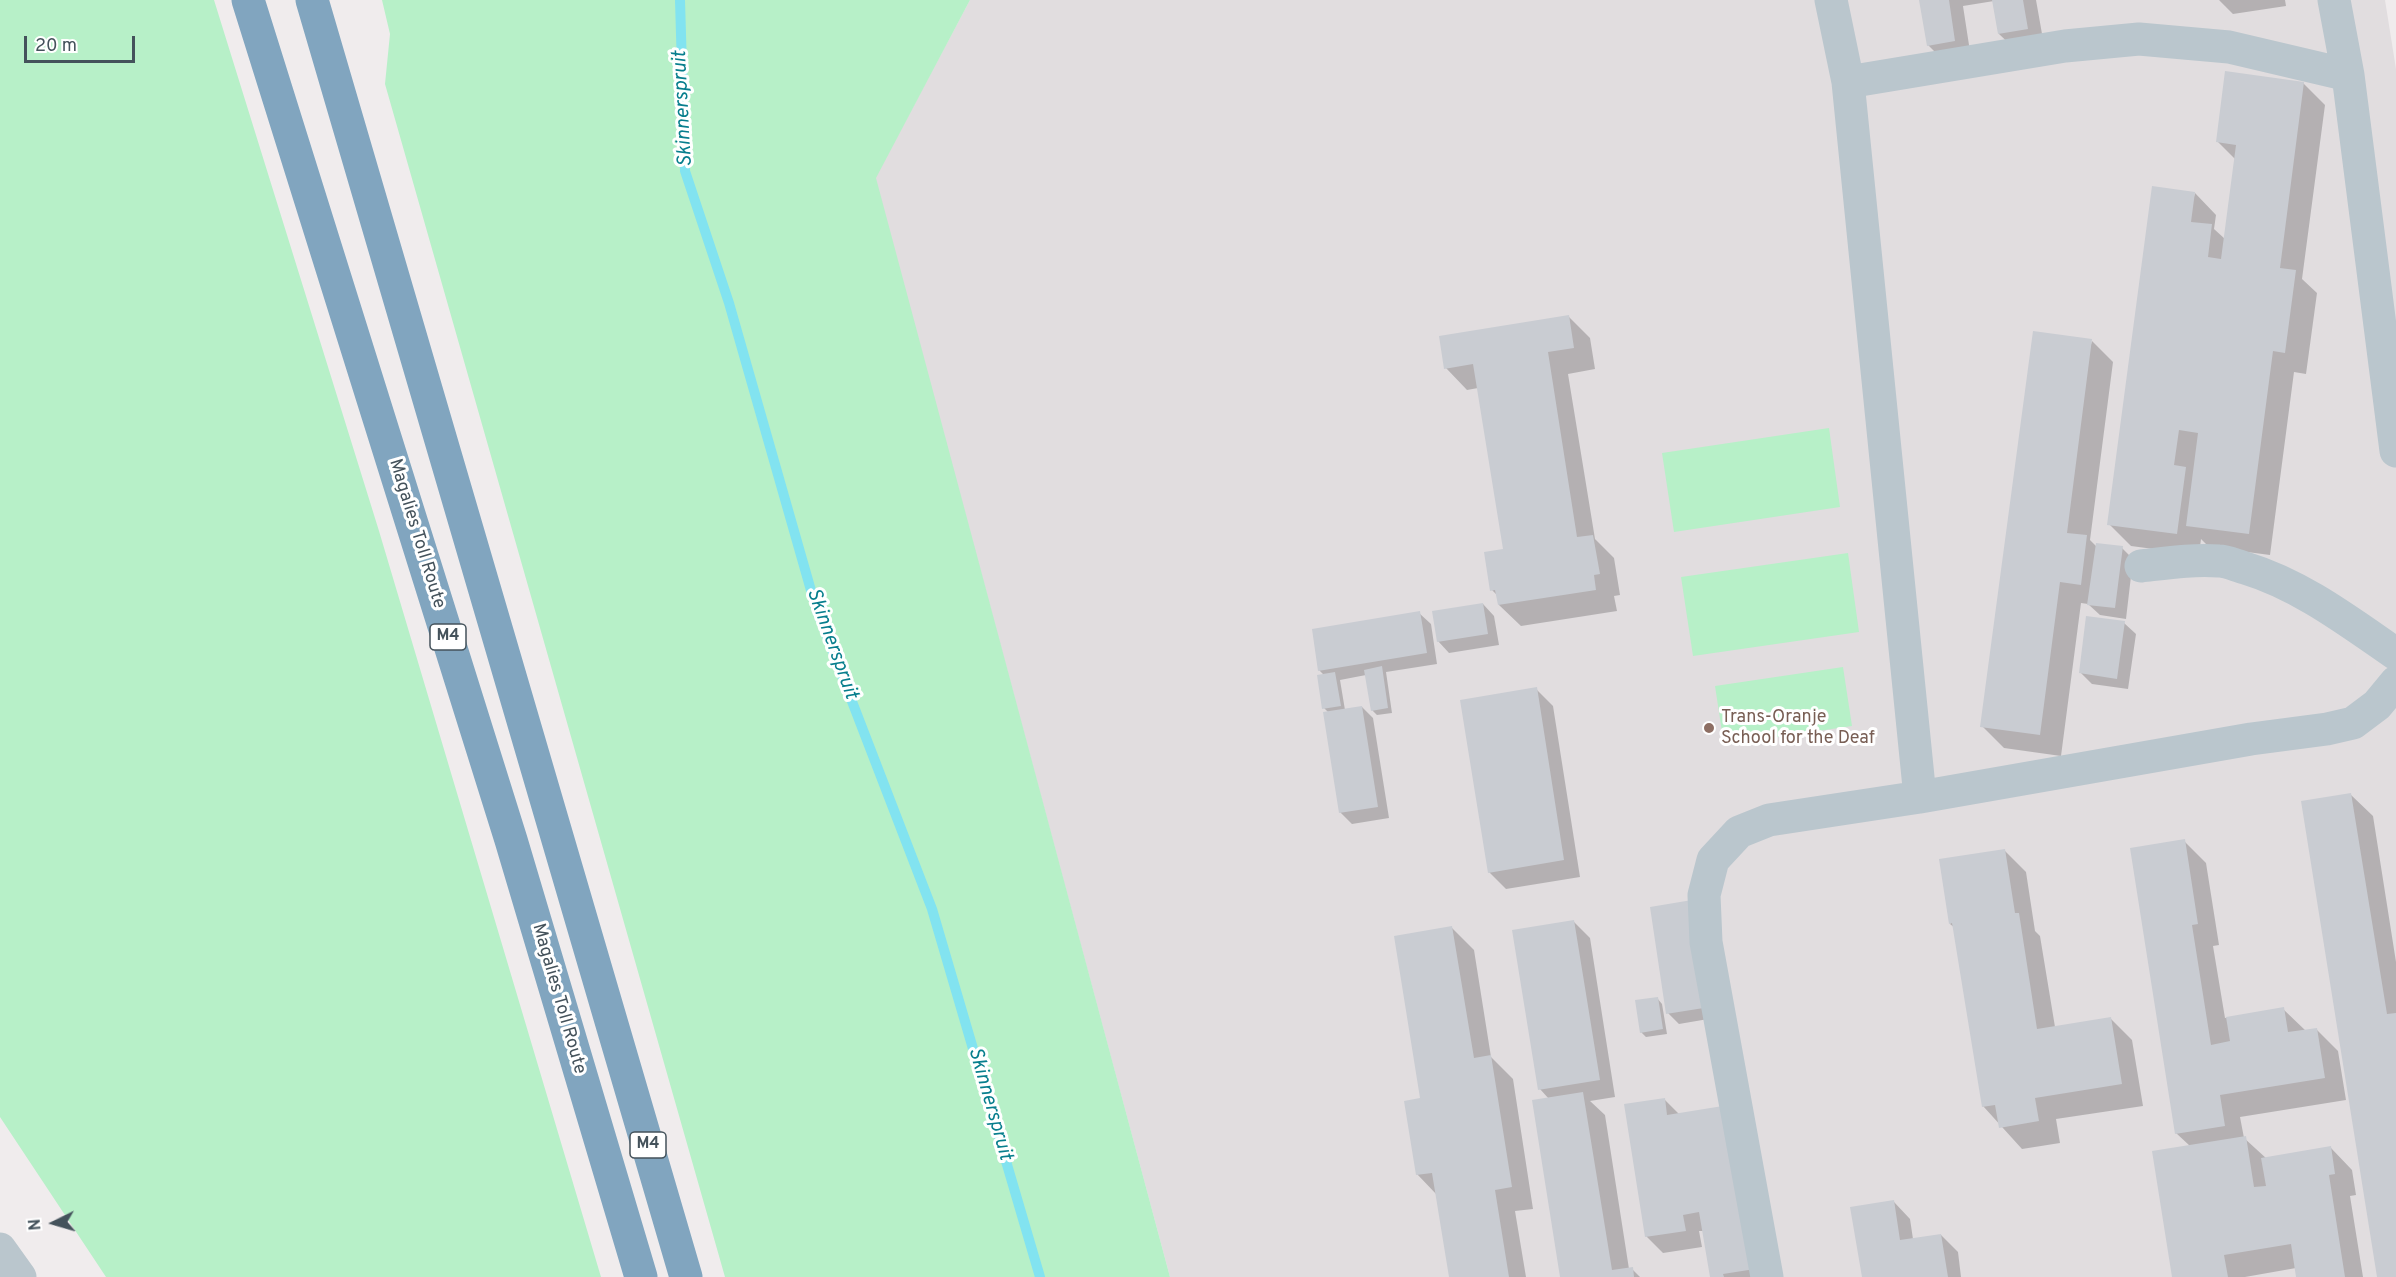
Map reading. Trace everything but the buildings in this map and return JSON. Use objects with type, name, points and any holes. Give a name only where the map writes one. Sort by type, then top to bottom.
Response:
[{"type":"highway","name":"Magalies Toll Route","points":[[248,0],[508,828],[641,1277]]},
{"type":"highway","name":"M4","points":[[312,0],[686,1277]]},
{"type":"street","points":[[1831,0],[1848,82],[1920,797]]},
{"type":"street","points":[[2334,0],[2348,75],[2396,451]]},
{"type":"street","points":[[1848,82],[2065,46],[2139,39],[2229,47],[2348,75]]},
{"type":"street","points":[[2141,566],[2182,561],[2221,561],[2265,574],[2324,606],[2396,654]]},
{"type":"street","points":[[1767,1277],[1706,942],[1704,896],[1713,860],[1739,832],[1769,820],[1920,797],[2251,739],[2327,729],[2353,723],[2394,691]]},
{"type":"street","points":[[0,1249],[20,1277]]},
{"type":"shaded area","name":"Trans-Oranje School for the Deaf","points":[[970,0],[2385,0],[2396,69],[2396,1277],[1170,1277],[875,178]]},
{"type":"green space","points":[[0,0],[214,0],[379,531],[601,1277],[106,1277],[0,1117]]},
{"type":"green space","points":[[382,0],[970,0],[876,178],[1170,1277],[725,1277],[385,84],[390,34]]},
{"type":"green space","points":[[1829,428],[1840,507],[1674,532],[1662,453]]},
{"type":"green space","points":[[1848,553],[1859,632],[1693,656],[1681,577]]},
{"type":"green space","points":[[1843,667],[1852,726],[1724,745],[1715,686]]},
{"type":"waterway","name":"Skinnerspruit","points":[[680,0],[685,171],[729,303],[816,608],[932,909],[1040,1277]]},
{"type":"place","name":"Trans-Oranje School for the Deaf","points":[[1709,728]]}]
